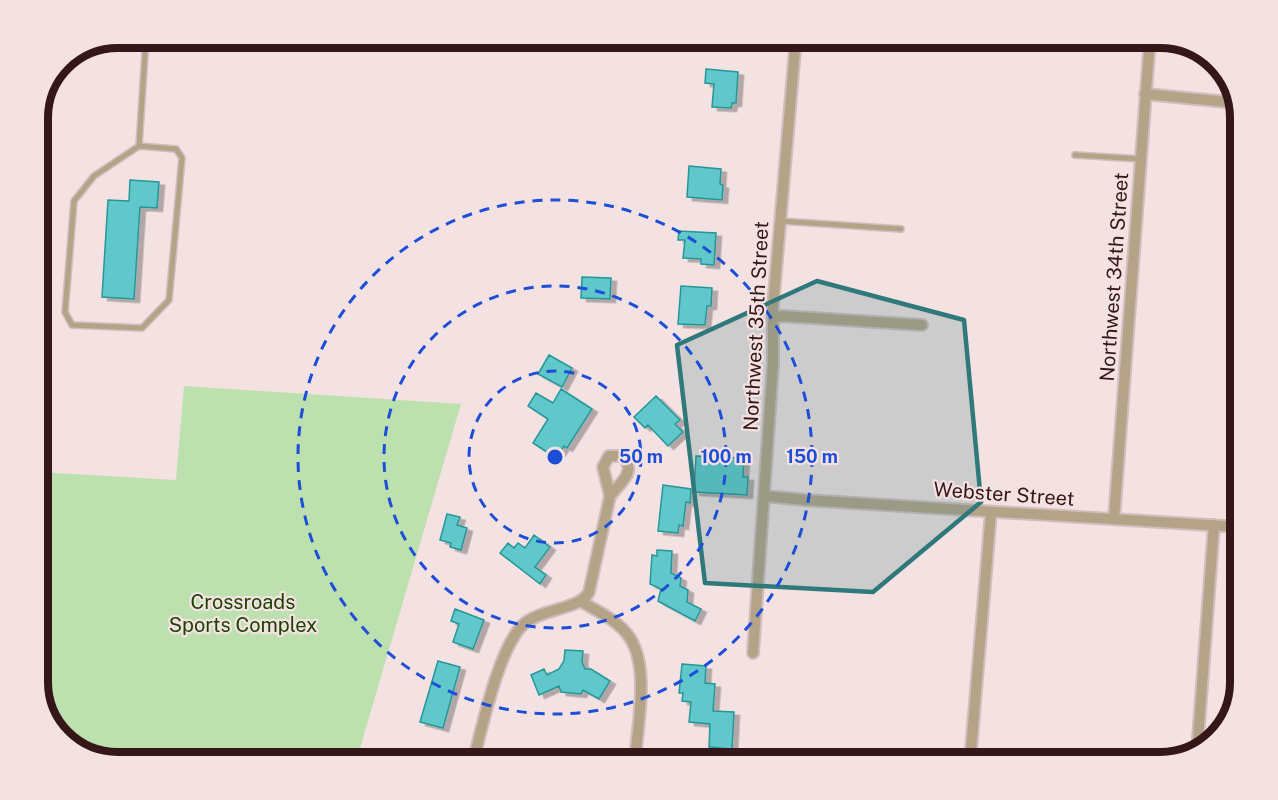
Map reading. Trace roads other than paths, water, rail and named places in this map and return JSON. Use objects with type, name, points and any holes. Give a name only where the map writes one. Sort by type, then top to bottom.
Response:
[{"type":"street","name":"Northwest 35th Street","points":[[753,653],[773,364],[773,306],[795,48]]},
{"type":"street","name":"Northwest 34th Street","points":[[1113,519],[1149,48]]},
{"type":"street","points":[[1145,94],[1228,103]]},
{"type":"street","points":[[774,318],[782,316],[922,325]]},
{"type":"street","points":[[475,752],[511,639],[534,617],[582,602],[589,592],[610,496]]},
{"type":"street","name":"Webster Street","points":[[765,496],[1230,526]]},
{"type":"street","points":[[971,752],[991,512]]},
{"type":"street","points":[[1198,741],[1214,525]]},
{"type":"street","points":[[582,602],[612,620],[629,638],[636,650],[640,676],[636,752]]},
{"type":"lane","points":[[139,146],[145,48]]},
{"type":"lane","points":[[139,146],[176,149],[182,158],[169,300],[142,328],[72,325],[65,312],[74,201],[94,176],[139,146]]},
{"type":"lane","points":[[1075,155],[1141,159]]},
{"type":"lane","points":[[780,221],[901,229]]},
{"type":"park label","name":"Crossroads Sports Complex","points":[[243,614]]}]
